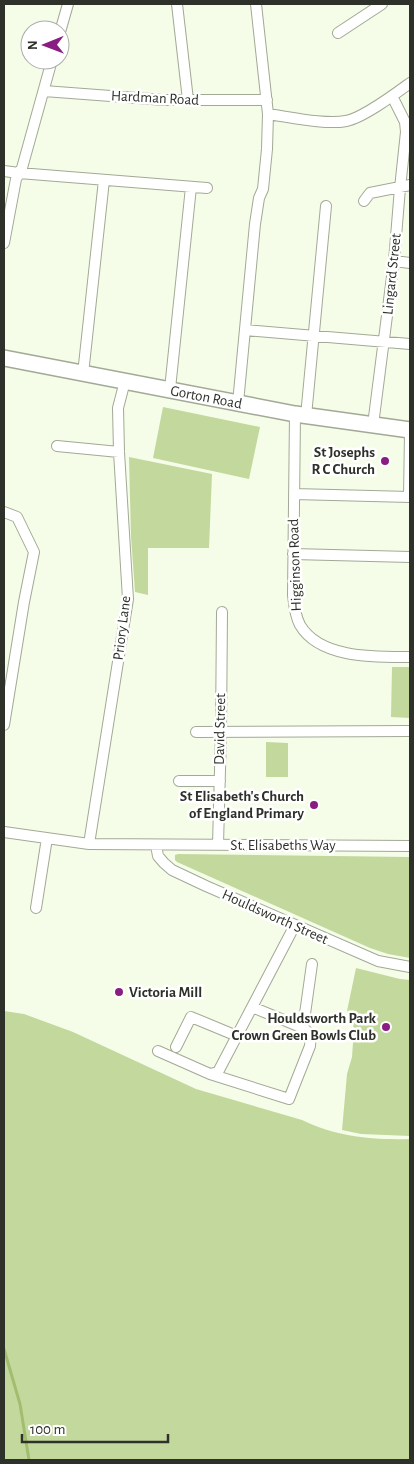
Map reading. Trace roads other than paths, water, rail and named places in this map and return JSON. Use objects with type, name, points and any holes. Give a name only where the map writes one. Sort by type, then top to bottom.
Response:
[{"type":"main road","name":"Gorton Road","points":[[4,358],[300,415],[410,431]]},
{"type":"street","points":[[63,20],[68,4]]},
{"type":"street","points":[[177,4],[188,100]]},
{"type":"street","points":[[238,402],[255,224],[263,189],[267,149],[267,100],[256,4]]},
{"type":"street","points":[[338,33],[382,4]]},
{"type":"street","points":[[4,243],[16,179],[22,168],[49,70]]},
{"type":"street","points":[[268,114],[332,122],[347,121],[359,116],[410,83]]},
{"type":"street","name":"Hardman Road","points":[[44,91],[164,100],[267,100]]},
{"type":"street","name":"Lingard Street","points":[[374,425],[394,261],[406,132],[405,122],[392,96]]},
{"type":"street","points":[[4,171],[207,188]]},
{"type":"street","points":[[83,374],[104,180]]},
{"type":"street","points":[[364,201],[370,193],[410,185]]},
{"type":"street","points":[[170,390],[191,187]]},
{"type":"street","name":"Higginson Road","points":[[326,206],[314,336],[300,415],[294,494],[293,595],[296,617],[300,626],[317,642],[331,650],[352,654],[410,657]]},
{"type":"street","points":[[394,261],[410,263]]},
{"type":"street","points":[[245,330],[410,344]]},
{"type":"street","name":"Priory Lane","points":[[89,844],[128,599],[118,408],[125,381]]},
{"type":"street","points":[[294,494],[409,497],[410,431]]},
{"type":"street","points":[[57,446],[119,452]]},
{"type":"street","points":[[4,512],[17,518],[34,552],[4,725]]},
{"type":"street","points":[[293,554],[410,557]]},
{"type":"street","name":"David Street","points":[[218,845],[222,612]]},
{"type":"street","points":[[196,732],[410,731]]},
{"type":"street","points":[[179,781],[220,781]]},
{"type":"street","name":"St. Elisabeths Way","points":[[4,832],[89,844],[410,846]]},
{"type":"street","points":[[36,908],[47,838]]},
{"type":"street","name":"Houldsworth Street","points":[[156,844],[160,859],[172,870],[378,960],[410,967]]},
{"type":"street","points":[[210,1074],[218,1072],[295,925]]},
{"type":"street","points":[[303,1028],[312,964]]},
{"type":"street","points":[[158,1052],[210,1074],[289,1099],[310,1046],[311,1037],[308,1031],[303,1028],[252,1007]]},
{"type":"street","points":[[176,1048],[191,1017],[237,1036]]},
{"type":"waterway","points":[[4,1349],[20,1404],[29,1460]]},
{"type":"place","name":"St Josephs R C Church","points":[[385,461]]},
{"type":"place","name":"St Elisabeth's Church of England Primary","points":[[314,805]]},
{"type":"place","name":"Victoria Mill","points":[[119,992]]},
{"type":"place","name":"Houldsworth Park Crown Green Bowls Club","points":[[386,1027]]}]
